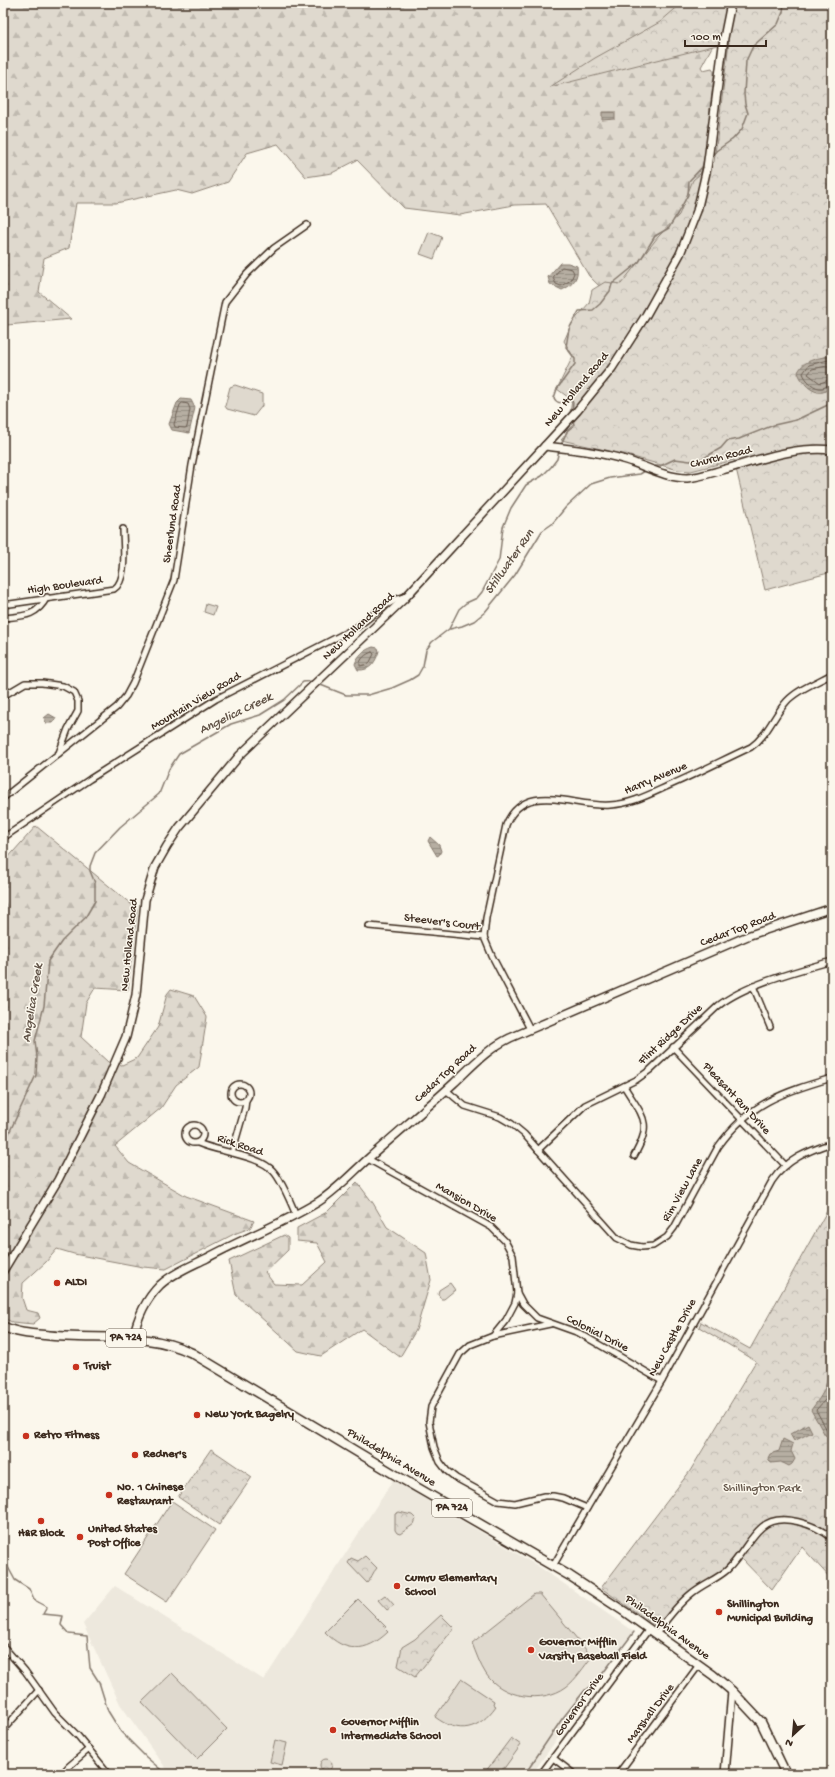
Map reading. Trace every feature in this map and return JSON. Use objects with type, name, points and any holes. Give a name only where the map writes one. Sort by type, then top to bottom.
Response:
[{"type":"main road","name":"New Holland Road","points":[[3,1271],[58,1180],[108,1081],[126,1037],[136,995],[145,900],[150,882],[162,854],[179,828],[230,766],[269,726],[407,596],[577,411],[625,349],[671,272],[693,224],[707,168],[724,38],[731,3]]},
{"type":"main road","name":"Church Road","points":[[545,446],[593,451],[627,460],[668,475],[685,478],[704,475],[801,449],[814,448],[832,450]]},
{"type":"main road","name":"Cedar Top Road","points":[[133,1338],[136,1325],[142,1311],[156,1290],[164,1282],[177,1273],[220,1250],[276,1226],[328,1195],[489,1050],[503,1041],[750,935],[832,908]]},
{"type":"main road","name":"Philadelphia Avenue","points":[[3,1326],[30,1334],[133,1338],[160,1341],[192,1353],[404,1480],[554,1566],[611,1602],[699,1665],[732,1691],[761,1722],[786,1774]]},
{"type":"main road","points":[[725,1774],[732,1691]]},
{"type":"street","name":"Sheerlund Road","points":[[3,798],[117,707],[126,696],[174,580],[192,464],[225,302],[247,274],[269,253],[290,236],[308,225]]},
{"type":"street","name":"High Boulevard","points":[[3,605],[114,589],[118,586],[123,576],[123,529]]},
{"type":"street","name":"Mountain View Road","points":[[3,838],[90,779],[216,699],[357,627],[390,603],[407,596]]},
{"type":"street","points":[[3,618],[31,615],[44,603],[47,598]]},
{"type":"street","name":"Harry Avenue","points":[[484,937],[486,918],[506,825],[510,815],[519,806],[531,799],[541,798],[602,805],[633,802],[751,747],[760,740],[783,705],[792,696],[832,674]]},
{"type":"street","points":[[3,696],[25,683],[63,686],[74,692],[78,701],[78,711],[68,729],[59,753]]},
{"type":"street","name":"Steever's Court","points":[[369,926],[484,937],[496,965],[530,1029]]},
{"type":"street","name":"Flint Ridge Drive","points":[[538,1150],[586,1105],[636,1080],[650,1070],[723,1002],[753,986],[832,961]]},
{"type":"street","points":[[753,986],[770,1027]]},
{"type":"street","name":"Pleasant Run Drive","points":[[674,1047],[785,1165]]},
{"type":"street","name":"Rim View Lane","points":[[446,1090],[465,1106],[492,1114],[512,1124],[538,1150],[617,1238],[634,1246],[653,1246],[667,1237],[674,1228],[718,1147],[725,1137],[742,1120],[765,1102],[782,1094],[832,1078]]},
{"type":"street","points":[[624,1086],[645,1120],[643,1137],[634,1156]]},
{"type":"street","points":[[232,1153],[246,1100]]},
{"type":"street","name":"Rick Road","points":[[198,1143],[261,1163],[274,1171],[296,1214]]},
{"type":"street","name":"New Castle Drive","points":[[554,1566],[662,1381],[772,1181],[785,1165],[802,1154],[832,1143]]},
{"type":"street","name":"Mansion Drive","points":[[368,1159],[486,1224],[500,1236],[512,1256],[517,1293]]},
{"type":"street","points":[[493,1336],[511,1312],[517,1293]]},
{"type":"street","name":"Colonial Drive","points":[[517,1293],[529,1312],[537,1318],[569,1329],[590,1339],[662,1381]]},
{"type":"street","points":[[552,1323],[493,1336],[470,1345],[460,1354],[433,1404],[429,1422],[434,1448],[440,1462],[447,1471],[456,1478],[504,1503],[515,1504],[544,1496],[553,1496],[564,1498],[588,1508]]},
{"type":"street","points":[[656,1634],[669,1616],[691,1594],[731,1566],[763,1526],[782,1521],[799,1522],[814,1526],[832,1538]]},
{"type":"street","name":"Governor Drive","points":[[541,1774],[648,1629]]},
{"type":"street","points":[[3,1646],[25,1671],[59,1717],[97,1757],[109,1774]]},
{"type":"street","name":"Marshall Drive","points":[[618,1774],[699,1665]]},
{"type":"street","points":[[3,1730],[39,1690]]},
{"type":"street","points":[[62,1774],[89,1749]]},
{"type":"street","points":[[553,1758],[574,1774]]},
{"type":"shaded area","points":[[393,1480],[538,1566],[634,1632],[532,1774],[170,1774],[120,1704],[83,1624],[115,1586],[264,1680]]},
{"type":"green space","points":[[3,3],[727,3],[713,45],[701,67],[703,70],[712,68],[714,74],[705,154],[692,210],[636,322],[589,276],[546,204],[514,205],[460,215],[404,208],[357,160],[332,173],[306,177],[278,144],[247,153],[228,182],[192,194],[176,190],[116,203],[76,203],[69,248],[44,258],[39,292],[71,319],[7,325],[3,328]]},
{"type":"green space","points":[[682,3],[832,3],[832,572],[765,590],[734,460],[691,471],[678,470],[623,454],[561,440],[567,433],[572,400],[557,389],[573,356],[564,341],[572,323],[589,303],[592,290],[605,282],[621,284],[658,237],[679,215],[693,180],[714,162],[729,42],[550,87],[595,58],[660,22]]},
{"type":"green space","points":[[429,232],[442,237],[434,259],[420,254]]},
{"type":"green space","points":[[235,385],[262,394],[262,406],[254,416],[227,409],[225,406],[230,387]]},
{"type":"green space","points":[[206,604],[216,607],[213,615],[204,612]]},
{"type":"green space","points":[[36,826],[137,909],[128,990],[95,988],[86,1003],[81,1037],[108,1062],[122,1065],[137,1058],[158,1027],[167,994],[171,989],[194,996],[207,1017],[199,1067],[176,1085],[161,1108],[115,1146],[129,1163],[186,1196],[254,1221],[250,1228],[234,1234],[166,1269],[143,1267],[74,1254],[57,1249],[46,1262],[23,1283],[22,1298],[26,1310],[38,1313],[40,1318],[33,1324],[12,1322],[3,1318],[3,869],[6,860]]},
{"type":"green space","points":[[357,1182],[373,1203],[387,1227],[426,1253],[431,1280],[416,1330],[400,1357],[362,1329],[321,1356],[298,1351],[236,1295],[229,1261],[284,1235],[288,1238],[288,1250],[265,1272],[274,1284],[302,1285],[327,1262],[317,1243],[297,1241],[297,1228],[327,1212]]},
{"type":"green space","name":"Shillington Park","points":[[832,1210],[832,1580],[802,1547],[772,1590],[739,1556],[730,1566],[696,1590],[660,1629],[601,1588],[690,1471],[756,1361],[699,1327],[701,1322],[750,1349],[827,1211]]},
{"type":"green space","points":[[450,1283],[455,1290],[444,1299],[441,1299],[438,1294],[439,1290]]},
{"type":"green space","points":[[211,1449],[252,1477],[219,1525],[178,1497]]},
{"type":"green space","points":[[172,1501],[215,1530],[167,1602],[124,1574]]},
{"type":"green space","points":[[399,1512],[412,1515],[416,1519],[414,1524],[400,1534],[395,1530],[395,1514]]},
{"type":"green space","points":[[365,1556],[377,1568],[367,1583],[348,1563],[351,1558],[358,1561]]},
{"type":"green space","name":"Governor Mifflin Varsity Baseball Field","points":[[534,1594],[540,1594],[592,1657],[577,1677],[566,1687],[546,1696],[535,1697],[512,1693],[502,1689],[493,1682],[486,1674],[472,1643]]},
{"type":"green space","points":[[385,1595],[394,1605],[387,1610],[378,1600]]},
{"type":"green space","points":[[358,1599],[386,1627],[385,1629],[388,1632],[372,1644],[356,1648],[340,1644],[325,1632]]},
{"type":"green space","points":[[441,1615],[454,1628],[415,1677],[398,1666],[402,1647],[415,1639]]},
{"type":"green space","points":[[172,1673],[227,1729],[197,1759],[142,1702]]},
{"type":"green space","points":[[461,1679],[494,1701],[493,1704],[496,1706],[476,1725],[460,1728],[444,1723],[435,1717]]},
{"type":"green space","points":[[511,1738],[521,1745],[500,1774],[491,1774],[486,1771]]},
{"type":"green space","points":[[275,1740],[287,1743],[282,1765],[270,1762]]},
{"type":"green space","points":[[324,1759],[328,1759],[332,1765],[328,1771],[324,1771],[320,1767],[320,1763]]},
{"type":"water","points":[[602,112],[615,112],[615,119],[602,120]]},
{"type":"water","points":[[560,263],[568,263],[577,266],[576,278],[569,286],[562,290],[550,284],[548,277]]},
{"type":"water","points":[[832,355],[832,387],[823,392],[811,389],[804,383],[798,372],[801,367],[817,358]]},
{"type":"water","points":[[181,399],[191,400],[195,408],[189,433],[172,430],[169,424],[177,403]]},
{"type":"water","points":[[373,647],[378,648],[379,651],[374,662],[366,669],[358,670],[355,664],[358,658],[364,651]]},
{"type":"water","points":[[49,714],[56,718],[53,723],[46,723],[44,718]]},
{"type":"water","points":[[430,837],[439,845],[441,851],[437,856],[428,841]]},
{"type":"water","points":[[832,1369],[832,1437],[825,1435],[811,1410],[823,1392],[827,1382],[829,1370]]},
{"type":"water","points":[[808,1424],[812,1432],[794,1441],[790,1434]]},
{"type":"water","points":[[783,1439],[793,1444],[791,1451],[795,1459],[789,1466],[781,1462],[771,1463],[768,1458],[770,1454],[779,1451]]},
{"type":"waterway","name":"Angelica Creek","points":[[711,159],[716,151],[733,139],[742,129],[748,113],[744,94],[746,61],[753,46],[778,24],[783,12],[784,3]]},
{"type":"waterway","name":"Angelica Creek","points":[[572,412],[572,401],[560,403],[554,398],[557,389],[575,364],[575,359],[566,347],[569,329],[579,311],[593,310],[600,304],[610,291],[612,284],[639,262],[655,236],[669,228],[688,195],[689,181],[705,164]]},
{"type":"waterway","name":"Stillwater Run","points":[[655,466],[660,466],[675,459],[690,461],[704,458],[721,448],[727,441],[739,439],[774,425],[796,420],[832,403]]},
{"type":"waterway","name":"Angelica Creek","points":[[561,445],[567,431],[574,425],[573,420]]},
{"type":"waterway","name":"Angelica Creek","points":[[318,684],[346,695],[368,695],[392,688],[418,675],[423,666],[426,650],[432,642],[449,629],[459,609],[466,603],[477,598],[482,592],[499,560],[503,527],[511,508],[526,485],[542,476],[551,467],[557,459],[559,450]]},
{"type":"waterway","name":"Stillwater Run","points":[[450,629],[474,621],[485,612],[515,575],[542,531],[552,524],[566,507],[591,484],[610,478],[640,474],[645,471]]},
{"type":"waterway","name":"Angelica Creek","points":[[3,1146],[36,1075],[37,1057],[35,1041],[44,1006],[48,961],[62,941],[85,918],[95,901],[95,883],[90,871],[90,866],[95,853],[120,827],[159,794],[169,769],[179,754],[231,724],[260,715],[284,700],[303,682],[314,682]]},
{"type":"waterway","points":[[3,1558],[15,1580],[29,1589],[34,1600],[47,1607],[43,1614],[63,1616],[61,1625],[69,1634],[87,1636],[90,1668],[99,1682],[108,1711],[121,1732],[146,1757],[166,1774]]},
{"type":"waterway","points":[[525,1774],[562,1719],[585,1690],[597,1681],[634,1632]]},
{"type":"place","name":"ALDI","points":[[57,1283]]},
{"type":"place","name":"Truist","points":[[76,1367]]},
{"type":"place","name":"New York Bagelry","points":[[197,1415]]},
{"type":"place","name":"Retro Fitness","points":[[26,1436]]},
{"type":"place","name":"Redner's","points":[[135,1455]]},
{"type":"place","name":"No. 1 Chinese Restaurant","points":[[109,1495]]},
{"type":"place","name":"H&R Block","points":[[41,1521]]},
{"type":"place","name":"United States Post Office","points":[[80,1537]]},
{"type":"place","name":"Cumru Elementary School","points":[[397,1586]]},
{"type":"place","name":"Shillington Municipal Building","points":[[719,1612]]},
{"type":"place","name":"Governor Mifflin Varsity Baseball Field","points":[[531,1650]]},
{"type":"place","name":"Governor Mifflin Intermediate School","points":[[333,1730]]}]
